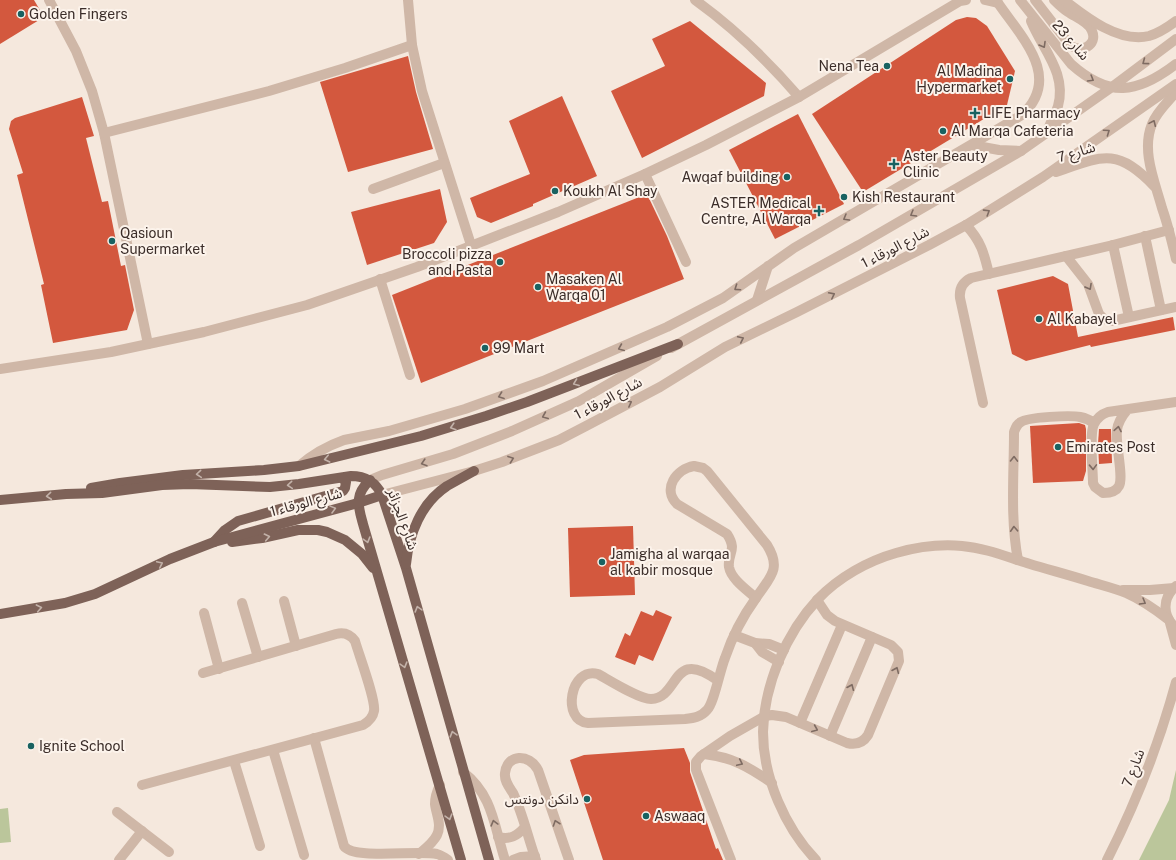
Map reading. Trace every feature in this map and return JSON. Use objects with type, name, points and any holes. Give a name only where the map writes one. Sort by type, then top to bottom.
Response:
[{"type":"main road","points":[[66,494],[120,483],[184,475],[264,470],[299,466],[414,438],[460,425],[527,402],[678,344]]},
{"type":"main road","points":[[406,568],[407,554],[412,535],[417,522],[427,506],[435,496],[446,487],[474,471]]},
{"type":"main road","name":"شارع الورقاء 1","points":[[0,500],[66,494],[102,493],[162,485],[190,484],[270,487],[357,476],[370,480]]},
{"type":"main road","points":[[214,542],[225,530],[238,521],[343,490],[346,485],[342,478]]},
{"type":"main road","name":"شارع الجزائر","points":[[358,503],[361,490],[370,480],[379,489],[382,495],[406,568],[489,860]]},
{"type":"main road","name":"شارع الورقاء 1","points":[[0,614],[65,603],[95,594],[170,559],[214,542],[358,503],[382,495]]},
{"type":"main road","points":[[358,503],[362,524],[461,860]]},
{"type":"main road","points":[[214,542],[230,542],[262,538],[298,530],[318,530],[339,537],[353,546],[376,571]]},
{"type":"street","points":[[49,0],[76,51],[92,91],[104,133],[148,344]]},
{"type":"street","points":[[408,0],[412,44],[422,91],[471,245]]},
{"type":"street","points":[[695,0],[745,40],[778,73],[799,97]]},
{"type":"street","points":[[0,369],[111,352],[211,330],[307,305],[417,267],[558,212],[645,174],[741,128],[799,97],[962,0]]},
{"type":"street","points":[[299,466],[314,454],[335,443],[418,424],[465,409],[543,381],[667,327],[718,300],[738,288],[794,248],[1022,115],[1032,103],[1038,89],[1039,73],[1035,58],[1032,51],[997,1],[985,0]]},
{"type":"street","name":"شارع 23","points":[[1020,0],[1071,64],[1097,83],[1112,87],[1129,88],[1140,86],[1160,76],[1176,64]]},
{"type":"street","points":[[1035,0],[1070,46],[1081,50],[1089,46],[1093,39],[1090,28],[1066,11],[1054,0]]},
{"type":"street","name":"شارع 23","points":[[1064,0],[1105,28],[1123,36],[1141,37],[1150,35],[1159,32],[1176,21]]},
{"type":"street","points":[[1027,10],[1038,35],[1055,65],[1059,81],[1060,94],[1058,106],[1047,132]]},
{"type":"street","name":"شارع الورقاء 1","points":[[370,480],[453,454],[512,431],[579,401],[601,389],[643,363],[859,245],[1021,151],[1112,87],[1176,39]]},
{"type":"street","points":[[104,133],[270,91],[345,68],[412,44]]},
{"type":"street","name":"شارع الورقاء 1","points":[[382,495],[474,471],[516,457],[559,440],[660,387],[725,347],[811,305],[966,225],[1043,177],[1176,84]]},
{"type":"street","name":"شارع 7","points":[[1176,92],[1160,109],[1152,123],[1148,139],[1148,157],[1176,259]]},
{"type":"street","points":[[972,144],[999,150],[1021,151]]},
{"type":"street","name":"شارع 7","points":[[1043,177],[1089,161],[1106,158],[1132,166],[1156,188]]},
{"type":"street","points":[[373,189],[444,163]]},
{"type":"street","points":[[645,174],[686,262]]},
{"type":"street","points":[[966,225],[982,248],[989,274]]},
{"type":"street","points":[[983,403],[960,293],[963,284],[967,280],[1169,230]]},
{"type":"street","points":[[1145,236],[1161,310]]},
{"type":"street","points":[[1112,245],[1129,317]]},
{"type":"street","points":[[1066,256],[1088,284],[1101,317],[1108,321],[1176,307]]},
{"type":"street","points":[[757,300],[768,266]]},
{"type":"street","points":[[380,279],[410,375]]},
{"type":"street","points":[[1127,410],[1122,416],[1117,430],[1120,481],[1116,490],[1108,493],[1099,490],[1093,483],[1092,431],[1094,423],[1104,414],[1127,410],[1176,402]]},
{"type":"street","points":[[1018,560],[1014,514],[1014,432],[1018,424],[1025,420],[1037,418],[1071,416],[1080,417],[1094,423]]},
{"type":"street","points":[[717,680],[704,671],[693,669],[688,670],[678,675],[669,689],[662,696],[652,699],[642,697],[598,674],[590,673],[579,678],[575,688],[573,703],[574,713],[578,720],[588,723],[692,719],[704,714],[711,705],[717,680],[734,635],[774,570],[772,554],[766,545],[706,471],[703,468],[694,466],[684,469],[676,475],[672,483],[670,488],[672,497],[677,504],[727,534],[733,548],[729,562],[730,571],[735,578],[756,598]]},
{"type":"street","points":[[816,860],[793,830],[772,783],[764,748],[764,716],[770,687],[784,650],[801,620],[817,600],[835,584],[864,566],[895,554],[934,546],[962,546],[995,552],[1115,589],[1143,602],[1172,624]]},
{"type":"street","points":[[1115,589],[1138,591],[1175,586]]},
{"type":"street","points":[[1175,586],[1166,600],[1165,607],[1172,624],[1176,645]]},
{"type":"street","points":[[731,860],[696,770],[696,762],[701,756],[730,736],[764,716],[779,715],[852,744],[860,742],[866,738],[898,665],[899,656],[895,648],[834,621],[827,615],[817,600]]},
{"type":"street","points":[[284,601],[296,646]]},
{"type":"street","points":[[242,603],[258,657]]},
{"type":"street","points":[[204,613],[219,669]]},
{"type":"street","points":[[800,723],[842,625]]},
{"type":"street","points":[[142,786],[366,723],[372,717],[374,705],[355,641],[345,634],[340,633],[203,673]]},
{"type":"street","points":[[734,635],[755,643],[769,644],[784,650]]},
{"type":"street","points":[[830,736],[872,637]]},
{"type":"street","points":[[755,643],[762,652],[779,662]]},
{"type":"street","name":"شارع 7","points":[[1107,860],[1123,829],[1142,784],[1162,731],[1176,682]]},
{"type":"street","points":[[314,738],[344,846],[348,853],[354,857],[371,859],[395,858],[419,854],[438,855],[448,860]]},
{"type":"street","points":[[273,750],[304,855]]},
{"type":"street","points":[[704,754],[728,758],[738,762],[772,783]]},
{"type":"street","points":[[513,860],[521,857],[535,858],[516,800],[505,778],[507,766],[518,758],[524,758],[530,760],[538,770],[569,860]]},
{"type":"street","points":[[234,760],[260,846]]},
{"type":"street","points":[[463,772],[478,784],[487,800],[505,860]]},
{"type":"street","points":[[419,854],[433,840],[439,829],[435,802],[440,785]]},
{"type":"street","points":[[117,812],[169,852]]},
{"type":"street","points":[[498,837],[510,838],[515,836],[525,827]]},
{"type":"street","points":[[119,860],[142,831]]},
{"type":"green space","points":[[1176,770],[1176,860],[1139,860],[1169,800]]},
{"type":"green space","points":[[8,808],[11,842],[0,843],[0,809]]},
{"type":"building","points":[[0,0],[34,0],[44,17],[0,44]]},
{"type":"building","points":[[967,17],[976,18],[987,26],[1015,71],[1007,105],[863,192],[812,114],[956,20]]},
{"type":"building","points":[[690,21],[766,83],[764,96],[642,158],[611,91],[665,66],[652,39]]},
{"type":"building","points":[[408,56],[416,92],[433,149],[348,172],[320,82]]},
{"type":"building","points":[[562,96],[597,176],[533,204],[533,206],[491,223],[477,217],[470,198],[530,174],[509,121]]},
{"type":"building","points":[[82,97],[94,136],[86,138],[102,202],[108,201],[121,266],[125,265],[134,310],[127,330],[53,343],[41,285],[44,284],[17,175],[23,173],[9,129],[11,121],[15,118]]},
{"type":"building","name":"Awqaf building","points":[[798,114],[844,204],[775,239],[729,150]]},
{"type":"building","points":[[440,189],[447,222],[434,243],[367,265],[351,212]]},
{"type":"building","name":"Masaken Al Warqa 01","points":[[647,194],[667,236],[684,279],[421,383],[392,295]]},
{"type":"building","name":"Al Kabayel","points":[[1053,276],[1068,284],[1078,337],[1173,317],[1175,330],[1091,347],[1090,345],[1026,361],[1012,354],[997,290]]},
{"type":"building","name":"Emirates Post","points":[[1079,423],[1085,425],[1086,429],[1086,471],[1083,481],[1033,483],[1030,426]]},
{"type":"building","points":[[1099,429],[1111,429],[1112,463],[1099,464]]},
{"type":"building","name":"Jamigha al warqaa al kabir mosque","points":[[633,526],[635,595],[570,597],[568,528]]},
{"type":"building","points":[[656,610],[672,617],[653,661],[639,655],[635,665],[615,657],[625,633],[630,636],[641,611],[653,616]]},
{"type":"building","name":"Aswaaq","points":[[684,748],[690,763],[690,772],[716,849],[718,848],[723,860],[603,860],[570,760],[584,755]]},
{"type":"place","name":"Golden Fingers","points":[[21,14]]},
{"type":"place","name":"Nena Tea","points":[[887,66]]},
{"type":"place","name":"Al Madina Hypermarket","points":[[1010,79]]},
{"type":"place","name":"LIFE Pharmacy","points":[[975,113]]},
{"type":"place","name":"Al Marqa Cafeteria","points":[[943,131]]},
{"type":"place","name":"Aster Beauty Clinic","points":[[894,164]]},
{"type":"place","name":"Awqaf building","points":[[787,177]]},
{"type":"place","name":"Koukh Al Shay","points":[[555,191]]},
{"type":"place","name":"Kish Restaurant","points":[[844,197]]},
{"type":"place","name":"ASTER Medical Centre, Al Warqa","points":[[819,211]]},
{"type":"place","name":"Qasioun Supermarket","points":[[112,241]]},
{"type":"place","name":"Broccoli pizza and Pasta","points":[[500,262]]},
{"type":"place","name":"Masaken Al Warqa 01","points":[[538,287]]},
{"type":"place","name":"Al Kabayel","points":[[1039,319]]},
{"type":"place","name":"99 Mart","points":[[485,348]]},
{"type":"place","name":"Emirates Post","points":[[1058,447]]},
{"type":"place","name":"Jamigha al warqaa al kabir mosque","points":[[602,562]]},
{"type":"place","name":"Ignite School","points":[[31,746]]},
{"type":"place","name":"دانكن دونتس","points":[[587,799]]},
{"type":"place","name":"Aswaaq","points":[[646,816]]}]
